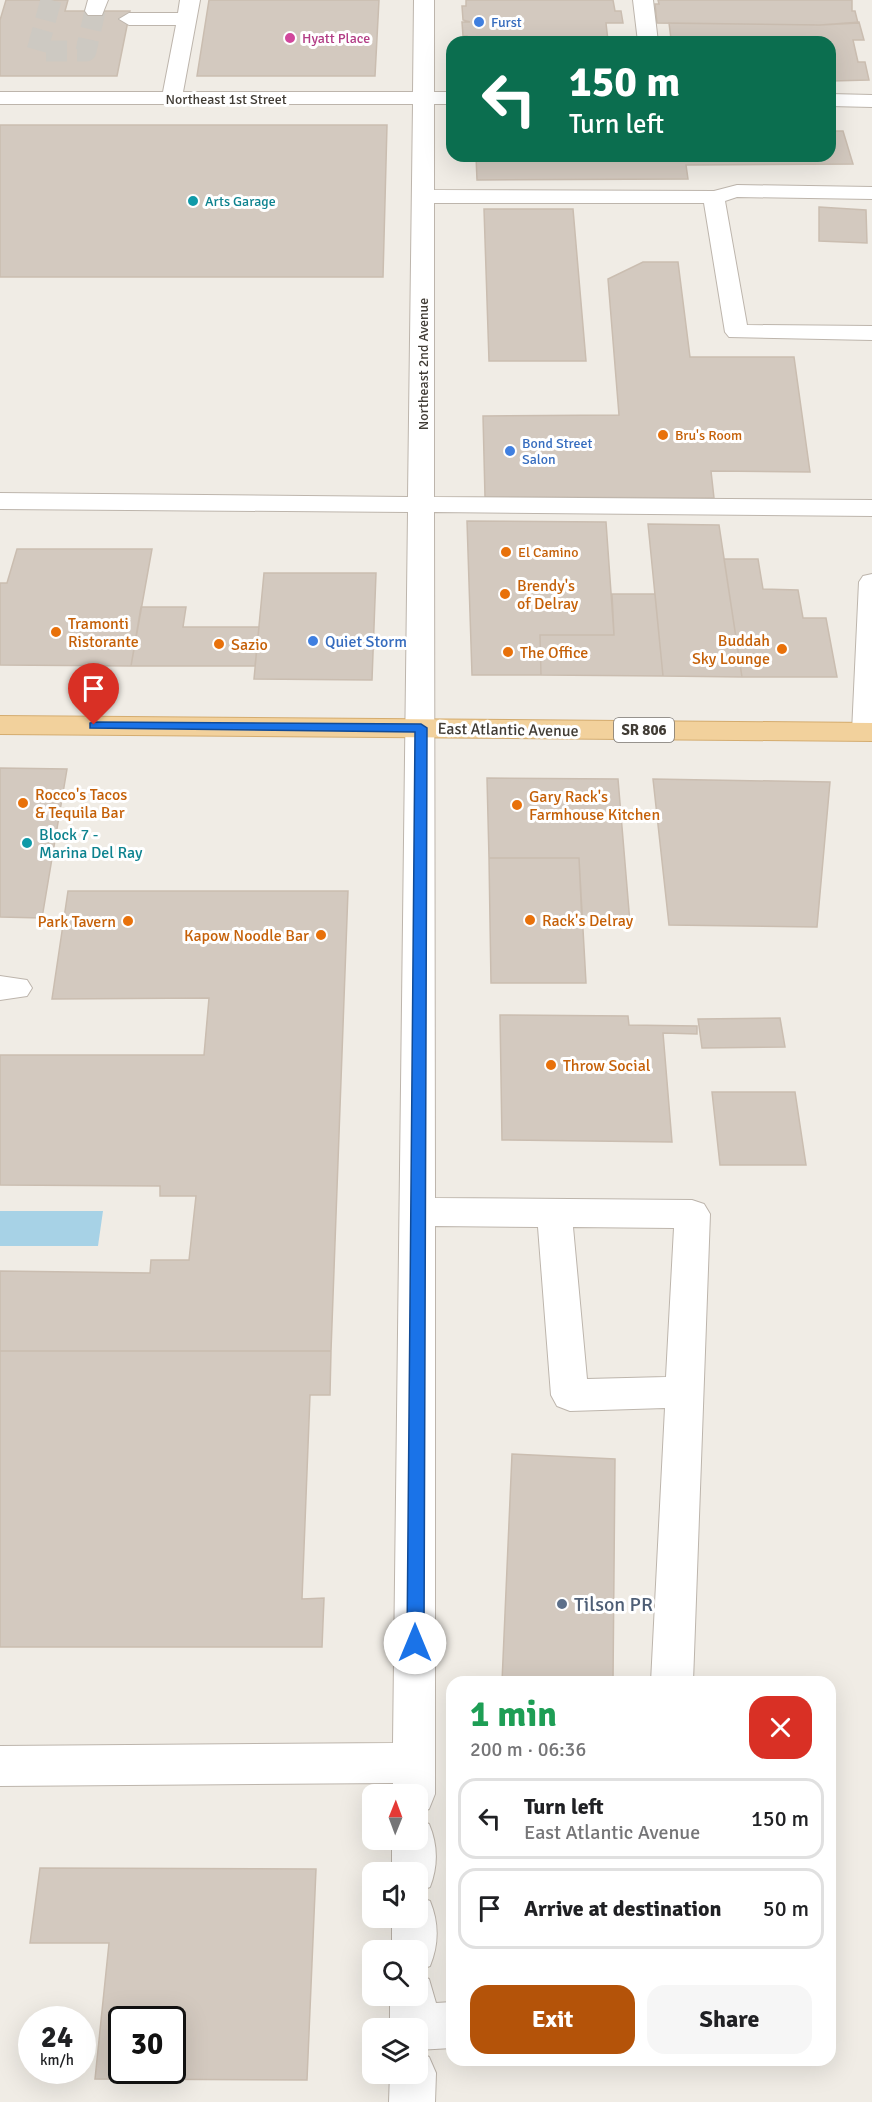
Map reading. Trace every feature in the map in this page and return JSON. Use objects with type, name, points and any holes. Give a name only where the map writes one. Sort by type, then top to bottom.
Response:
[{"type":"main road","name":"East Atlantic Avenue","points":[[0,725],[869,732]]},
{"type":"street","name":"Northeast 2nd Avenue","points":[[414,1779],[424,0]]},
{"type":"street","points":[[643,0],[647,36]]},
{"type":"street","points":[[129,20],[188,10],[172,99]]},
{"type":"street","name":"Northeast 1st Street","points":[[0,98],[446,98]]},
{"type":"street","points":[[836,100],[872,101]]},
{"type":"street","points":[[423,196],[714,197],[737,191],[872,193]]},
{"type":"street","points":[[714,197],[737,332],[872,333]]},
{"type":"street","points":[[0,501],[872,508]]},
{"type":"street","points":[[869,732],[872,582]]},
{"type":"street","points":[[418,1212],[692,1214],[672,1676]]},
{"type":"street","points":[[554,1213],[570,1395],[684,1392]]},
{"type":"street","points":[[0,1766],[414,1779]]},
{"type":"street","points":[[412,2102],[413,2084]]},
{"type":"water","points":[[0,1211],[103,1211],[98,1246],[0,1246]]},
{"type":"building","points":[[6,0],[68,0],[65,11],[130,11],[117,76],[0,76],[0,20]]},
{"type":"building","name":"Hyatt Place","points":[[209,0],[379,0],[375,76],[197,76]]},
{"type":"building","points":[[466,0],[613,0],[615,11],[621,11],[623,23],[606,23],[607,36],[463,36],[462,22],[470,22],[463,20],[462,6],[466,6]]},
{"type":"building","points":[[658,0],[852,0],[852,11],[855,11],[858,23],[820,25],[657,23],[655,4],[659,4]]},
{"type":"building","points":[[859,22],[864,40],[853,40],[858,62],[865,62],[869,80],[836,81],[836,36],[671,36],[669,23],[820,25]]},
{"type":"building","name":"Arts Garage","points":[[0,125],[387,125],[383,277],[0,277]]},
{"type":"building","points":[[836,131],[843,131],[853,164],[686,165],[688,179],[477,180],[476,162],[836,162]]},
{"type":"building","points":[[819,207],[866,210],[867,243],[819,241]]},
{"type":"building","points":[[484,209],[573,209],[586,361],[489,361]]},
{"type":"building","points":[[643,262],[678,262],[690,357],[794,357],[810,472],[711,471],[714,498],[485,497],[483,416],[619,415],[608,279]]},
{"type":"building","points":[[467,521],[606,522],[614,635],[540,635],[541,675],[472,675]]},
{"type":"building","points":[[648,524],[719,525],[742,677],[663,676]]},
{"type":"building","points":[[17,549],[152,549],[131,666],[0,665],[0,583],[7,583]]},
{"type":"building","points":[[724,559],[758,559],[763,589],[798,590],[803,618],[826,618],[837,677],[742,677]]},
{"type":"building","points":[[264,573],[376,573],[372,680],[254,679]]},
{"type":"building","points":[[612,594],[655,594],[663,676],[541,675],[540,635],[614,635]]},
{"type":"building","points":[[141,607],[186,607],[183,627],[259,627],[255,666],[131,666]]},
{"type":"building","name":"Block 7 - Marina Del Ray","points":[[0,768],[67,769],[42,918],[0,917]]},
{"type":"building","points":[[487,778],[618,779],[630,923],[582,923],[579,858],[489,858]]},
{"type":"building","points":[[653,779],[830,782],[817,927],[669,925]]},
{"type":"building","points":[[489,858],[579,858],[586,983],[491,983]]},
{"type":"building","points":[[68,891],[348,891],[331,1351],[0,1351],[0,1271],[150,1273],[151,1260],[189,1260],[196,1196],[160,1196],[160,1186],[0,1185],[0,1055],[204,1055],[209,998],[52,999]]},
{"type":"building","points":[[500,1015],[628,1016],[629,1025],[697,1026],[697,1034],[663,1033],[672,1142],[502,1140]]},
{"type":"building","points":[[780,1018],[785,1047],[702,1048],[698,1019]]},
{"type":"building","points":[[712,1092],[795,1092],[806,1165],[720,1165]]},
{"type":"building","points":[[0,1351],[331,1351],[330,1395],[310,1395],[302,1599],[324,1598],[322,1647],[0,1647]]},
{"type":"building","points":[[512,1454],[615,1459],[613,1676],[502,1676]]},
{"type":"building","points":[[40,1868],[316,1869],[307,2080],[186,2079],[186,2006],[108,2006],[108,2079],[96,2079],[109,1943],[30,1943]]},
{"type":"tunnel","points":[[51,0],[37,51],[86,51],[95,11]]},
{"type":"place","name":"Furst","points":[[479,22]]},
{"type":"place","name":"Hyatt Place","points":[[290,38]]},
{"type":"place","name":"Arts Garage","points":[[193,201]]},
{"type":"place","name":"Bru's Room","points":[[663,435]]},
{"type":"place","name":"Bond Street Salon","points":[[510,451]]},
{"type":"place","name":"El Camino","points":[[506,552]]},
{"type":"place","name":"Brendy's of Delray","points":[[505,594]]},
{"type":"place","name":"Tramonti Ristorante","points":[[56,632]]},
{"type":"place","name":"Quiet Storm","points":[[313,641]]},
{"type":"place","name":"Sazio","points":[[219,644]]},
{"type":"place","name":"Buddah Sky Lounge","points":[[782,649]]},
{"type":"place","name":"The Office","points":[[508,652]]},
{"type":"place","name":"Rocco's Tacos & Tequila Bar","points":[[23,803]]},
{"type":"place","name":"Gary Rack's Farmhouse Kitchen","points":[[517,805]]},
{"type":"place","name":"Block 7 - Marina Del Ray","points":[[27,843]]},
{"type":"place","name":"Rack's Delray","points":[[530,920]]},
{"type":"place","name":"Park Tavern","points":[[128,921]]},
{"type":"place","name":"Kapow Noodle Bar","points":[[321,935]]},
{"type":"place","name":"Throw Social","points":[[551,1065]]},
{"type":"place","name":"Tilson PR","points":[[562,1604]]},
{"type":"route","points":[[94,725],[421,728],[415,1643]]}]
